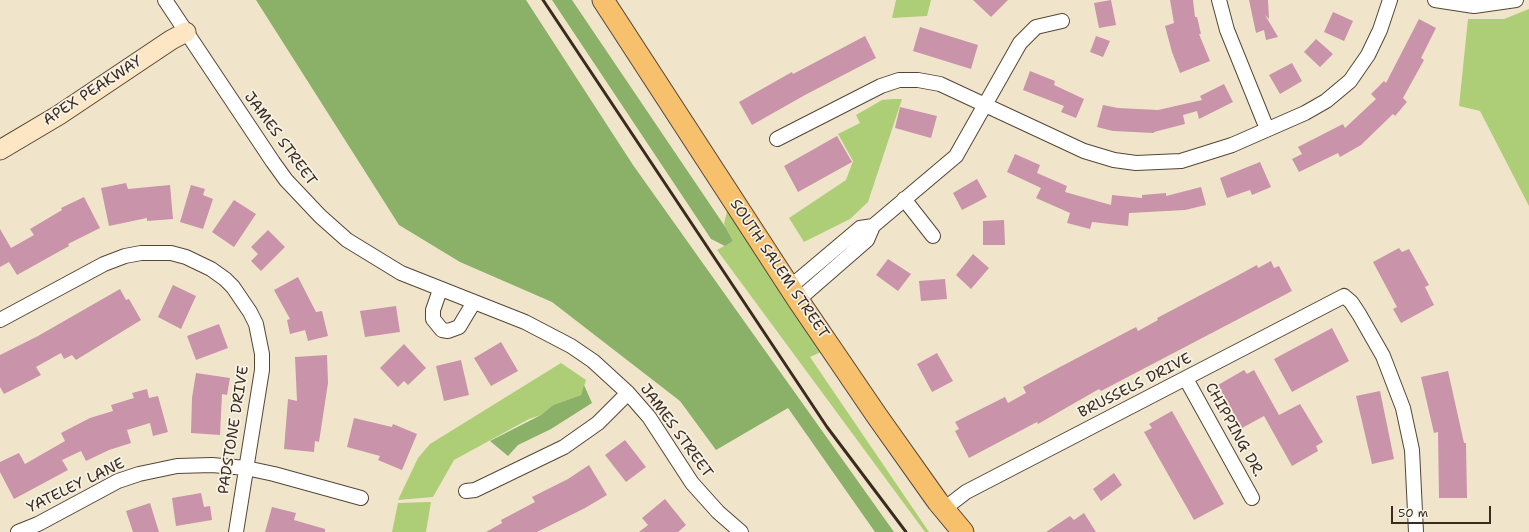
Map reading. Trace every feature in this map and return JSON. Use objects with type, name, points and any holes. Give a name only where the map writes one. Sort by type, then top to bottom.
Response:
[{"type":"main road","name":"SOUTH SALEM STREET","points":[[603,0],[794,293],[882,422],[944,509],[963,532]]},
{"type":"main road","name":"APEX PEAKWAY","points":[[0,150],[59,115],[170,40],[186,32]]},
{"type":"street","name":"JAMES STREET","points":[[165,0],[273,162],[309,206],[335,231],[361,250],[401,274],[525,322],[571,346],[599,366],[628,393],[648,417],[692,483],[718,512],[742,532]]},
{"type":"street","points":[[1220,0],[1227,30],[1267,129]]},
{"type":"street","points":[[777,139],[866,92],[899,80],[918,80],[940,84],[1084,151],[1114,160],[1136,163],[1181,161],[1232,145],[1305,113],[1326,102],[1350,80],[1360,67],[1375,43],[1390,0]]},
{"type":"street","points":[[1435,0],[1474,6],[1516,0]]},
{"type":"street","points":[[794,293],[860,228],[873,226],[956,156],[986,106],[1007,64],[1027,34],[1036,27],[1062,21]]},
{"type":"street","points":[[904,200],[933,236]]},
{"type":"street","name":"PADSTONE DRIVE","points":[[0,320],[104,264],[125,256],[149,252],[171,253],[186,257],[211,269],[225,279],[242,298],[256,324],[260,339],[262,370],[236,532]]},
{"type":"street","points":[[440,290],[433,310],[433,319],[442,330],[448,331],[459,327],[474,302]]},
{"type":"street","name":"BRUSSELS DRIVE","points":[[944,509],[966,492],[1344,296],[1351,302],[1359,314],[1383,356],[1403,408],[1412,450],[1416,532]]},
{"type":"street","name":"CHIPPING DR.","points":[[1186,379],[1252,498]]},
{"type":"street","points":[[466,491],[475,490],[564,447],[598,423],[628,393]]},
{"type":"street","name":"YATELEY LANE","points":[[18,532],[38,524],[99,490],[139,474],[177,466],[195,465],[246,468],[274,474],[361,498]]},
{"type":"green space","points":[[256,0],[526,0],[633,165],[894,532],[875,532],[788,408],[716,450],[680,401],[552,302],[460,262],[399,225]]},
{"type":"green space","points":[[552,0],[572,0],[726,228],[733,241],[725,246],[711,239]]},
{"type":"green space","points":[[896,0],[931,0],[927,16],[892,18]]},
{"type":"green space","points":[[1529,9],[1529,206],[1480,111],[1459,106],[1468,19],[1504,19]]},
{"type":"green space","points":[[902,99],[868,202],[850,219],[804,242],[789,218],[846,180],[853,161],[838,134],[860,123],[856,115],[882,100]]},
{"type":"green space","points":[[728,207],[823,351],[810,357],[929,532],[925,532],[717,250],[733,241],[724,224]]},
{"type":"green space","points":[[561,363],[586,380],[581,395],[553,405],[541,415],[529,419],[454,460],[433,497],[398,500],[418,458],[430,444]]},
{"type":"green space","points":[[584,385],[592,403],[551,429],[518,445],[508,456],[490,441],[541,415],[553,405],[581,395]]},
{"type":"green space","points":[[431,502],[426,532],[392,532],[398,503]]},
{"type":"building","points":[[973,0],[1008,0],[991,17]]},
{"type":"building","points":[[1111,0],[1116,25],[1099,28],[1094,3]]},
{"type":"building","points":[[1170,0],[1193,0],[1195,17],[1197,17],[1201,34],[1199,34],[1210,61],[1180,73],[1172,52],[1165,26],[1174,23]]},
{"type":"building","points":[[1249,0],[1268,0],[1269,19],[1265,15],[1278,37],[1266,40],[1264,30],[1256,33]]},
{"type":"building","points":[[1333,12],[1353,21],[1344,41],[1324,32]]},
{"type":"building","points":[[1419,19],[1436,28],[1421,58],[1424,60],[1403,98],[1407,102],[1395,116],[1393,114],[1361,145],[1340,157],[1338,153],[1299,172],[1292,159],[1302,154],[1298,147],[1343,124],[1345,128],[1376,99],[1371,94],[1384,81],[1386,83]]},
{"type":"building","points":[[920,27],[978,45],[971,69],[913,51]]},
{"type":"building","points":[[865,36],[876,58],[752,125],[739,102],[792,72],[793,74]]},
{"type":"building","points":[[1096,36],[1110,41],[1103,57],[1090,52]]},
{"type":"building","points":[[1316,39],[1333,54],[1320,67],[1304,52]]},
{"type":"building","points":[[1292,63],[1302,81],[1280,94],[1269,75]]},
{"type":"building","points":[[1030,71],[1055,81],[1054,85],[1084,99],[1076,118],[1061,112],[1064,106],[1023,90]]},
{"type":"building","points":[[1224,84],[1233,102],[1199,119],[1197,111],[1183,115],[1185,124],[1154,133],[1113,131],[1097,127],[1103,105],[1118,108],[1158,110],[1202,100],[1200,96]]},
{"type":"building","points":[[900,107],[937,116],[931,138],[895,128]]},
{"type":"building","points":[[837,136],[852,162],[798,192],[784,166]]},
{"type":"building","points":[[1015,154],[1040,165],[1037,173],[1067,186],[1065,192],[1111,205],[1112,195],[1142,198],[1142,195],[1166,193],[1166,196],[1201,187],[1206,205],[1185,210],[1129,213],[1128,226],[1092,222],[1090,229],[1067,223],[1070,213],[1036,198],[1041,188],[1007,172]]},
{"type":"building","points":[[1260,162],[1271,187],[1252,195],[1250,190],[1227,198],[1220,178]]},
{"type":"building","points":[[977,179],[987,197],[962,210],[953,193]]},
{"type":"building","points":[[126,183],[128,189],[170,185],[173,219],[147,221],[147,218],[109,226],[101,188]]},
{"type":"building","points":[[191,185],[205,189],[203,195],[213,199],[203,229],[180,222]]},
{"type":"building","points":[[84,197],[100,228],[68,244],[69,246],[17,275],[9,262],[0,267],[0,229],[11,248],[34,235],[30,229],[62,210],[61,208]]},
{"type":"building","points":[[234,200],[256,214],[234,247],[212,232]]},
{"type":"building","points":[[1004,220],[1005,245],[983,245],[983,221]]},
{"type":"building","points":[[268,230],[285,247],[261,271],[251,261],[258,254],[251,247]]},
{"type":"building","points":[[1399,248],[1402,252],[1409,249],[1429,285],[1425,287],[1434,305],[1401,323],[1393,309],[1397,307],[1373,262]]},
{"type":"building","points":[[973,254],[989,268],[971,289],[956,275]]},
{"type":"building","points":[[888,259],[911,274],[898,291],[876,275]]},
{"type":"building","points":[[1271,261],[1274,268],[1279,266],[1292,291],[1101,391],[1099,389],[1038,424],[1037,422],[969,458],[955,431],[959,429],[955,422],[1005,397],[1008,403],[1026,393],[1023,387],[1060,367],[1136,327],[1138,331],[1158,320],[1157,318],[1257,265],[1258,268]]},
{"type":"building","points":[[298,277],[316,312],[322,311],[328,336],[308,341],[305,330],[290,334],[287,320],[290,319],[274,290]]},
{"type":"building","points":[[945,279],[947,299],[921,301],[919,281]]},
{"type":"building","points":[[173,285],[196,296],[181,329],[158,317]]},
{"type":"building","points":[[120,289],[126,300],[129,299],[141,320],[76,360],[72,355],[64,359],[61,353],[36,367],[41,375],[4,394],[0,387],[0,355],[38,336]]},
{"type":"building","points":[[396,306],[400,332],[365,337],[360,311]]},
{"type":"building","points":[[219,324],[228,348],[196,360],[187,336]]},
{"type":"building","points":[[1332,328],[1349,361],[1292,392],[1274,359]]},
{"type":"building","points":[[501,342],[518,371],[491,386],[474,358]]},
{"type":"building","points":[[404,344],[426,368],[408,385],[404,381],[398,387],[380,368]]},
{"type":"building","points":[[937,353],[953,381],[932,392],[917,364]]},
{"type":"building","points":[[327,355],[328,383],[319,442],[315,441],[314,452],[284,449],[288,399],[297,401],[295,357]]},
{"type":"building","points":[[461,360],[469,395],[444,401],[436,366]]},
{"type":"building","points":[[1244,370],[1247,374],[1254,370],[1279,415],[1300,404],[1323,442],[1316,446],[1318,451],[1292,466],[1264,416],[1242,428],[1218,385]]},
{"type":"building","points":[[1448,371],[1464,443],[1466,443],[1467,498],[1439,498],[1438,432],[1434,433],[1421,377]]},
{"type":"building","points":[[196,373],[230,378],[227,395],[222,394],[220,435],[191,433],[192,398]]},
{"type":"building","points":[[147,389],[149,398],[158,396],[168,432],[153,436],[150,423],[127,430],[131,443],[109,450],[86,461],[81,451],[62,460],[68,470],[14,499],[0,472],[0,462],[19,453],[25,464],[65,441],[61,433],[90,418],[113,411],[111,405],[134,398],[132,393]]},
{"type":"building","points":[[1380,391],[1394,459],[1372,464],[1356,396]]},
{"type":"building","points":[[1172,411],[1224,504],[1194,520],[1144,432],[1152,428],[1149,424]]},
{"type":"building","points":[[354,418],[392,427],[393,424],[417,434],[402,470],[378,460],[380,456],[347,447]]},
{"type":"building","points":[[625,440],[646,467],[626,482],[605,455]]},
{"type":"building","points":[[589,465],[607,495],[585,508],[537,532],[486,532],[502,523],[501,520],[535,502],[532,497],[568,479]]},
{"type":"building","points":[[1114,473],[1122,485],[1101,501],[1093,489]]},
{"type":"building","points":[[201,493],[204,507],[210,506],[212,520],[176,526],[172,498]]},
{"type":"building","points":[[665,499],[686,525],[678,532],[639,532],[648,525],[642,518]]},
{"type":"building","points":[[150,503],[159,532],[133,532],[126,511]]},
{"type":"building","points":[[272,507],[296,513],[294,520],[325,529],[325,532],[265,532]]},
{"type":"building","points":[[1084,513],[1096,532],[1046,532],[1070,516],[1074,520]]},
{"type":"railway","points":[[543,0],[827,427],[906,532]]}]
